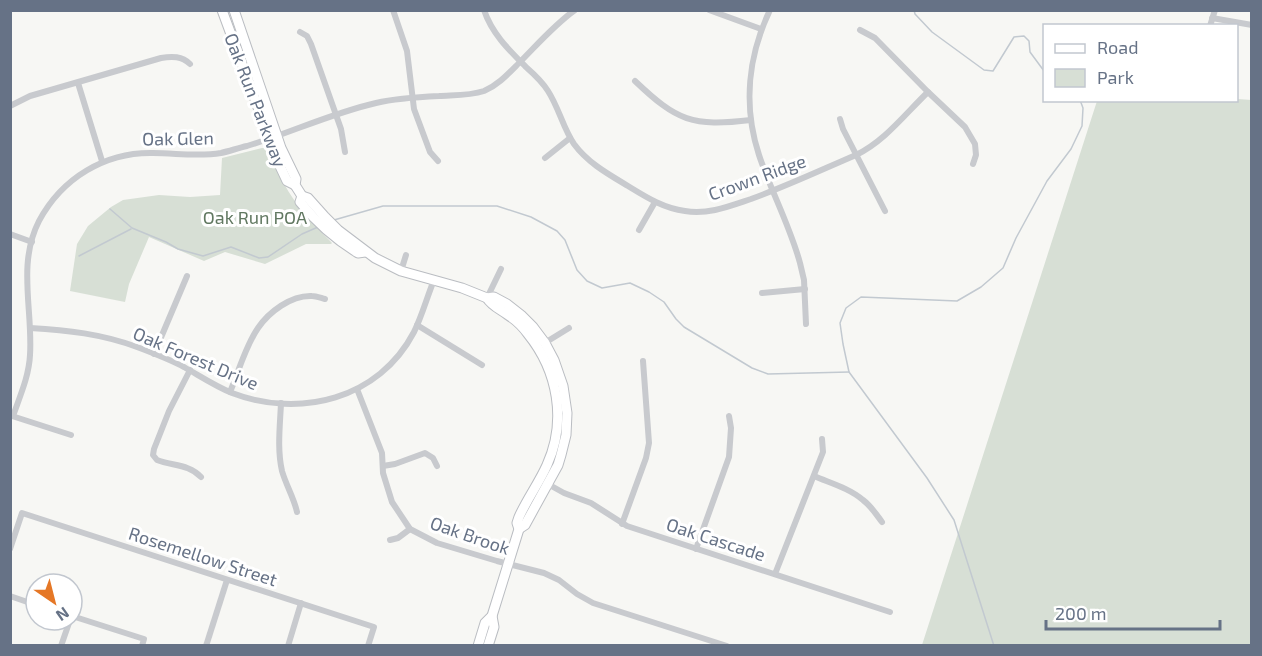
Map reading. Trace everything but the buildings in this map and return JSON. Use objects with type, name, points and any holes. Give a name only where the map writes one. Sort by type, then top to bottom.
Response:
[{"type":"street","name":"Oak Run Parkway","points":[[222,10],[273,137]]},
{"type":"street","name":"Oak Run Parkway","points":[[234,10],[273,137],[279,164],[287,181],[295,185],[302,196],[308,198],[313,211],[338,230],[349,243],[362,247],[365,252],[383,263],[400,271],[462,288],[487,298],[494,297],[515,310],[533,327],[541,345],[554,360],[565,395],[566,435],[561,455],[544,482],[525,525],[519,529],[492,616],[494,627],[488,645]]},
{"type":"street","points":[[393,10],[407,51],[414,109],[428,148],[438,162]]},
{"type":"street","name":"Crown Ridge","points":[[484,10],[502,42],[549,92],[570,138],[579,149],[594,164],[655,202],[686,212],[712,211],[728,207],[773,191],[856,155],[878,142],[928,92]]},
{"type":"street","name":"Oak Glen","points":[[12,416],[30,360],[27,281],[32,242],[40,220],[55,197],[73,180],[102,161],[125,155],[223,153],[376,103],[413,97],[460,95],[484,90],[504,78],[564,18],[575,10]]},
{"type":"street","points":[[710,10],[761,29]]},
{"type":"street","points":[[770,10],[754,52],[749,98],[751,120],[759,154],[798,254],[805,289],[806,324]]},
{"type":"street","points":[[1215,10],[1211,22],[1238,24]]},
{"type":"street","points":[[860,30],[875,38],[969,132],[976,150],[973,164]]},
{"type":"street","points":[[300,32],[307,36],[311,44],[343,135],[345,152]]},
{"type":"street","points":[[10,106],[30,96],[167,57],[181,58],[190,64]]},
{"type":"street","points":[[635,81],[666,108],[691,120],[712,123],[751,120]]},
{"type":"street","points":[[78,83],[102,161]]},
{"type":"street","points":[[840,119],[885,211]]},
{"type":"street","points":[[545,158],[570,138]]},
{"type":"street","points":[[639,230],[655,202]]},
{"type":"street","points":[[10,234],[32,242]]},
{"type":"street","points":[[400,271],[406,255]]},
{"type":"street","points":[[487,298],[501,269]]},
{"type":"street","points":[[154,354],[187,276]]},
{"type":"street","name":"Oak Forest Drive","points":[[30,328],[59,329],[119,341],[190,370],[231,392],[256,400],[281,403],[322,402],[357,389],[391,364],[415,331],[434,280]]},
{"type":"street","points":[[762,293],[805,289]]},
{"type":"street","points":[[231,392],[248,345],[262,322],[290,301],[310,296],[325,299]]},
{"type":"street","points":[[417,325],[482,365]]},
{"type":"street","points":[[541,345],[569,328]]},
{"type":"street","points":[[622,524],[646,458],[649,443],[643,361]]},
{"type":"street","points":[[190,370],[169,411],[153,455],[157,460],[188,468],[201,477]]},
{"type":"street","name":"Oak Brook","points":[[357,389],[381,453],[383,473],[392,502],[410,529],[437,543],[544,573],[559,580],[584,599],[624,616],[727,645]]},
{"type":"street","points":[[281,403],[281,463],[285,482],[297,512]]},
{"type":"street","points":[[12,416],[71,435]]},
{"type":"street","points":[[696,549],[729,457],[731,428],[729,416]]},
{"type":"street","points":[[775,574],[823,452],[822,440]]},
{"type":"street","points":[[383,466],[425,453],[437,466]]},
{"type":"street","points":[[814,476],[861,498],[882,522]]},
{"type":"street","name":"Oak Cascade","points":[[544,482],[564,493],[591,503],[622,524],[890,612]]},
{"type":"street","name":"Rosemellow Street","points":[[10,549],[22,513],[374,627],[368,645]]},
{"type":"street","points":[[390,540],[398,538],[410,529]]},
{"type":"street","points":[[206,645],[227,580]]},
{"type":"street","points":[[288,645],[301,603]]},
{"type":"street","name":"Oak Run Parkway","points":[[478,645],[485,623],[492,616]]},
{"type":"street","points":[[84,622],[143,642]]},
{"type":"green space","points":[[1238,99],[1252,100],[1251,645],[922,645],[1097,102],[1238,102]]},
{"type":"green space","name":"Oak Run POA","points":[[262,148],[269,150],[293,198],[331,244],[306,244],[265,264],[225,252],[204,261],[149,237],[129,284],[125,302],[70,291],[77,244],[88,226],[111,207],[123,200],[159,195],[190,197],[220,195],[222,158]]},
{"type":"waterway","points":[[914,10],[932,32],[984,70],[993,71],[1014,37],[1024,36],[1029,41],[1030,52],[1043,70]]},
{"type":"waterway","points":[[994,646],[954,520],[927,478],[849,372],[840,323],[846,308],[861,297],[957,301],[981,287],[1003,268],[1016,238],[1047,181],[1071,149],[1082,126],[1083,108],[1081,102]]},
{"type":"waterway","points":[[334,220],[383,206],[497,206],[531,217],[557,231],[565,240],[577,270],[587,281],[602,288],[630,283],[649,292],[664,302],[684,327],[752,368],[768,374],[849,372]]},
{"type":"waterway","points":[[110,209],[132,228],[178,249],[203,256],[231,247],[259,258],[268,257],[302,234],[318,227]]},
{"type":"waterway","points":[[79,256],[131,229]]}]
